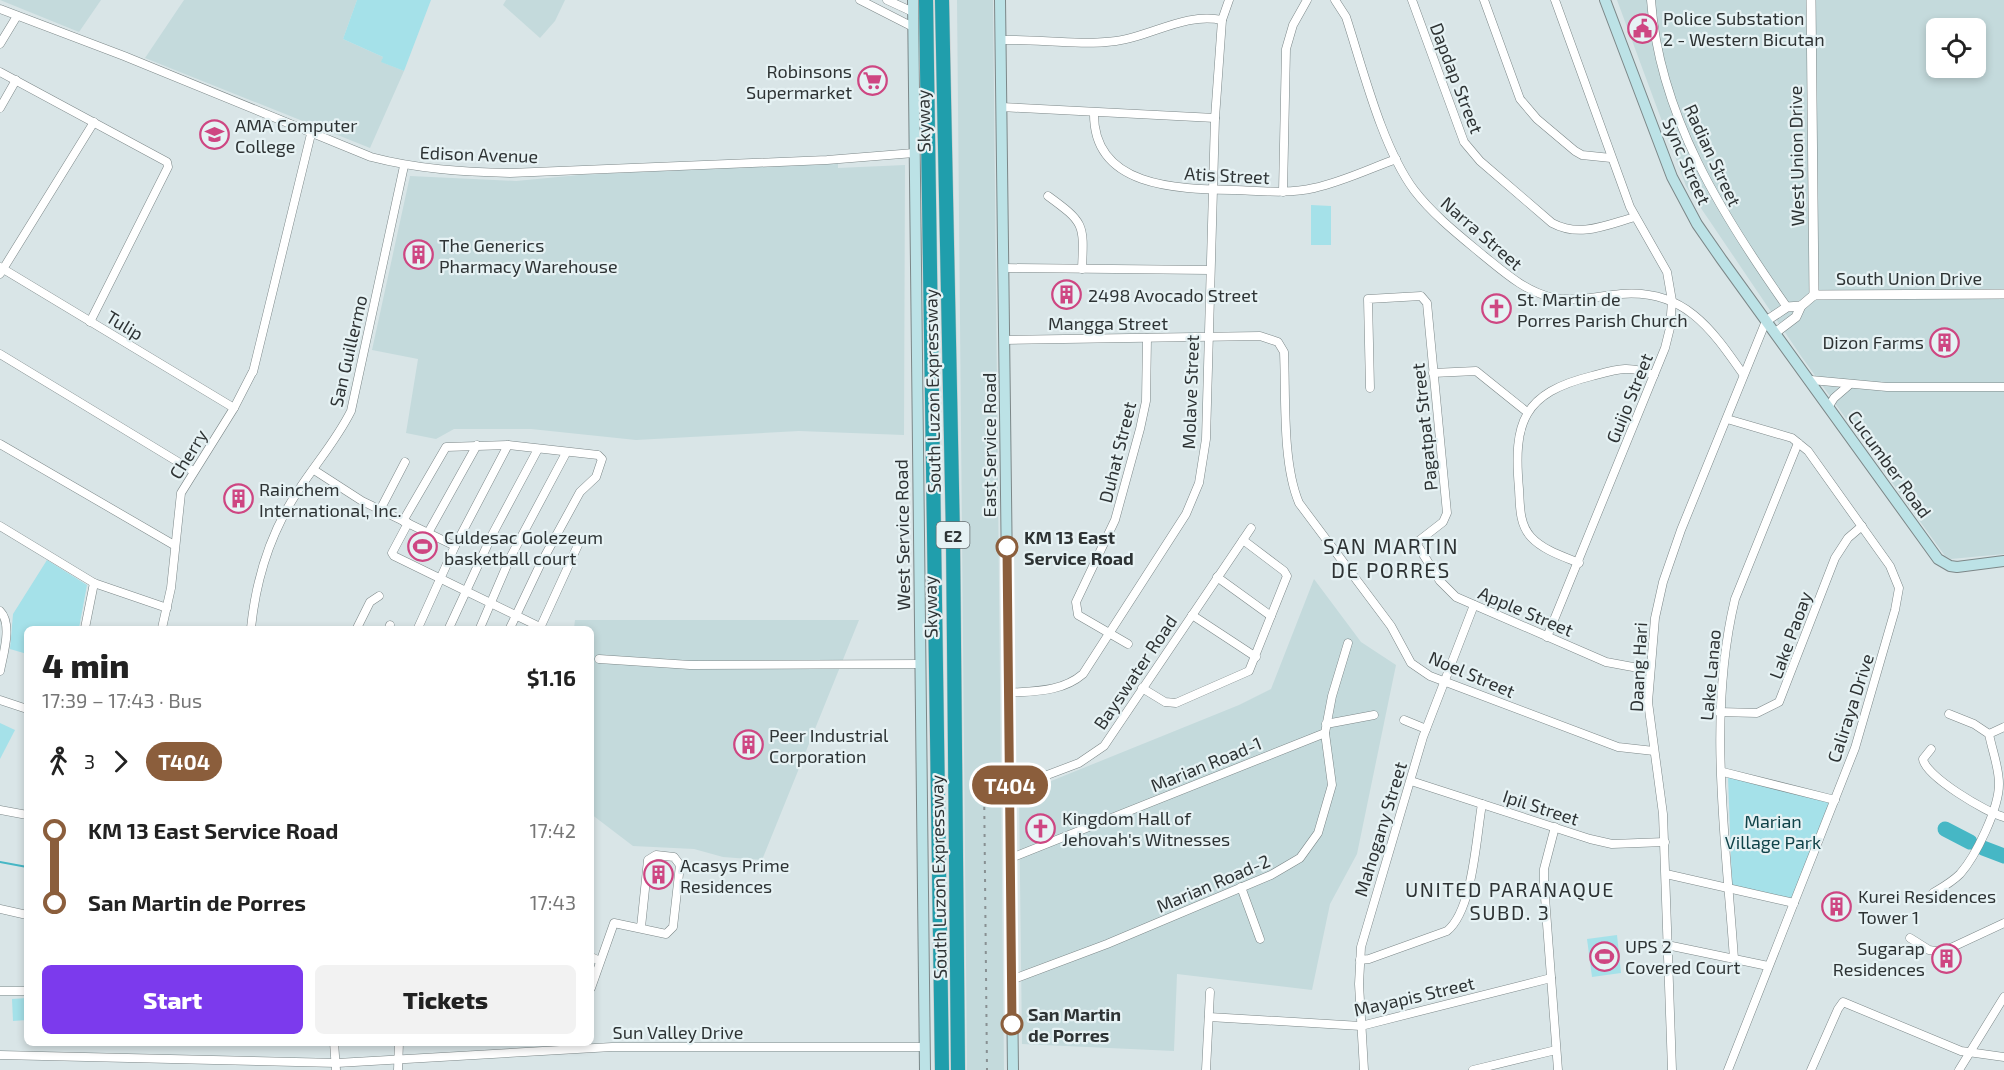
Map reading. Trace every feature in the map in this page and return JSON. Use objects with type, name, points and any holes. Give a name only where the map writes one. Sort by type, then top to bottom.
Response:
[{"type":"highway","name":"South Luzon Expressway","points":[[921,0],[936,1070]]},
{"type":"highway","name":"Skyway","points":[[927,0],[953,1069]]},
{"type":"highway","name":"Skyway","points":[[940,0],[953,1069]]},
{"type":"main road","name":"West Service Road","points":[[913,0],[925,1070]]},
{"type":"main road","name":"East Service Road","points":[[1000,0],[1013,1070]]},
{"type":"main road","name":"Sync Street","points":[[1605,0],[1682,199],[1775,333]]},
{"type":"main road","name":"Cucumber Road","points":[[1775,333],[1938,559],[1957,567],[2004,561]]},
{"type":"street","points":[[886,0],[913,12]]},
{"type":"street","name":"Molave Street","points":[[1008,693],[1054,689],[1076,681],[1083,674],[1186,514],[1198,483],[1206,439],[1207,337],[1215,118],[1222,20],[1229,0]]},
{"type":"street","points":[[1283,192],[1286,49],[1293,25],[1307,0]]},
{"type":"street","name":"Narra Street","points":[[1335,0],[1346,17],[1396,159],[1414,190],[1438,216],[1514,281],[1551,297],[1579,300],[1632,294],[1672,301],[1698,316],[1712,329],[1743,374]]},
{"type":"street","name":"Dapdap Street","points":[[1412,0],[1461,136],[1480,161],[1552,224],[1561,228],[1588,230],[1635,217]]},
{"type":"street","points":[[1484,0],[1515,87],[1526,108],[1575,151],[1582,155],[1611,158]]},
{"type":"street","name":"Guijo Street","points":[[1547,637],[1579,563],[1668,338],[1672,301],[1667,272],[1657,250],[1635,217],[1611,158],[1555,0]]},
{"type":"street","name":"Radian Street","points":[[1651,0],[1666,81],[1684,134],[1728,221],[1787,307]]},
{"type":"street","name":"West Union Drive","points":[[1811,0],[1814,295]]},
{"type":"street","points":[[864,1],[913,27]]},
{"type":"street","name":"Edison Avenue","points":[[0,9],[124,56],[311,134],[371,157],[404,166],[458,172],[510,173],[827,160],[914,153]]},
{"type":"street","points":[[0,44],[17,16]]},
{"type":"street","points":[[1000,40],[1114,41],[1200,17],[1222,20]]},
{"type":"street","points":[[0,72],[165,159],[168,167],[90,322]]},
{"type":"street","points":[[0,108],[16,80]]},
{"type":"street","points":[[1001,107],[1215,118]]},
{"type":"street","name":"Atis Street","points":[[1094,113],[1097,141],[1105,154],[1126,171],[1163,186],[1283,192],[1326,185],[1396,159]]},
{"type":"street","points":[[1,270],[94,122]]},
{"type":"street","name":"Cherry","points":[[162,626],[181,493],[253,373],[311,134]]},
{"type":"street","name":"San Guillermo","points":[[251,626],[257,580],[265,558],[298,491],[338,437],[351,411],[404,166]]},
{"type":"street","points":[[1048,196],[1078,220],[1084,232],[1083,269]]},
{"type":"street","points":[[1004,268],[1210,270]]},
{"type":"street","name":"Tulip","points":[[1,270],[234,408]]},
{"type":"street","name":"South Union Drive","points":[[1814,295],[2004,294]]},
{"type":"street","points":[[1775,333],[1796,317],[1801,306],[1814,295]]},
{"type":"street","name":"Pagatpat Street","points":[[1370,388],[1367,302],[1369,299],[1421,296],[1427,303],[1447,513],[1443,522],[1416,543]]},
{"type":"street","points":[[1766,321],[1787,307],[1801,306]]},
{"type":"street","name":"Daang Hari","points":[[1672,1070],[1665,842],[1648,702],[1649,670],[1658,601],[1665,573],[1766,321]]},
{"type":"street","name":"Mangga Street","points":[[1004,339],[1260,336],[1270,338],[1282,346]]},
{"type":"street","name":"Duhat Street","points":[[1128,644],[1078,615],[1076,602],[1115,520],[1140,429],[1146,401],[1147,338]]},
{"type":"street","name":"Noel Street","points":[[1282,346],[1290,469],[1299,503],[1391,626],[1411,663],[1423,672],[1443,681],[1618,747],[1654,751]]},
{"type":"street","points":[[0,354],[193,471]]},
{"type":"street","points":[[1579,563],[1545,548],[1531,537],[1524,526],[1516,455],[1520,429],[1527,412],[1546,393],[1568,382],[1626,367],[1654,375]]},
{"type":"street","points":[[1433,373],[1476,371],[1527,412]]},
{"type":"street","points":[[1811,380],[1849,385],[2004,387]]},
{"type":"street","points":[[1828,406],[1849,385]]},
{"type":"street","name":"Caliraya Drive","points":[[1727,419],[1792,438],[1798,442],[1815,460],[1890,566],[1899,588],[1895,610],[1863,723],[1835,800],[1728,1070]]},
{"type":"street","name":"Lake Lanao","points":[[1734,959],[1719,712],[1728,625],[1735,599],[1798,442]]},
{"type":"street","points":[[0,444],[174,545]]},
{"type":"street","points":[[511,626],[516,615],[540,565],[580,492],[596,477],[602,464],[598,455],[508,445],[450,445],[442,451],[406,522],[393,554],[516,615],[537,626]]},
{"type":"street","points":[[428,533],[477,445]]},
{"type":"street","points":[[419,626],[455,546],[508,445]]},
{"type":"street","points":[[450,626],[537,449]]},
{"type":"street","points":[[481,626],[510,558],[566,453]]},
{"type":"street","points":[[380,510],[405,462]]},
{"type":"street","points":[[314,470],[380,510],[455,546]]},
{"type":"street","points":[[0,526],[94,584],[166,608]]},
{"type":"street","name":"Lake Paoay","points":[[1719,712],[1757,713],[1779,702],[1835,558],[1848,538],[1862,526]]},
{"type":"street","name":"Bayswater Road","points":[[1010,789],[1080,763],[1098,752],[1251,528]]},
{"type":"street","points":[[1142,688],[1165,702],[1176,703],[1249,671],[1287,573],[1243,540]]},
{"type":"street","name":"Apple Street","points":[[1416,543],[1449,591],[1474,605],[1618,666],[1649,670]]},
{"type":"street","points":[[542,626],[578,545]]},
{"type":"street","points":[[1217,578],[1271,616]]},
{"type":"street","points":[[85,626],[94,584]]},
{"type":"street","points":[[358,626],[370,602],[379,596]]},
{"type":"street","name":"Mahogany Street","points":[[1364,1070],[1360,960],[1426,729],[1474,605]]},
{"type":"street","points":[[0,611],[5,621],[5,646],[0,671]]},
{"type":"street","points":[[1192,615],[1256,657]]},
{"type":"street","points":[[1325,729],[1348,643]]},
{"type":"street","points":[[599,659],[690,665],[920,664]]},
{"type":"street","points":[[0,700],[24,708]]},
{"type":"street","points":[[1933,893],[1961,872],[1993,814],[1999,783],[1989,734],[1974,724],[1949,714]]},
{"type":"street","name":"Marian Road-1","points":[[1011,858],[1325,729],[1374,715]]},
{"type":"street","points":[[1404,720],[1426,729]]},
{"type":"street","points":[[1989,734],[2004,727]]},
{"type":"street","name":"Marian Road-2","points":[[1011,980],[1107,944],[1292,864],[1307,850],[1318,833],[1332,785],[1325,729]]},
{"type":"street","points":[[1930,749],[1923,759],[1926,767],[1993,814],[2004,817]]},
{"type":"street","points":[[1723,772],[1835,800]]},
{"type":"street","name":"Ipil Street","points":[[1411,781],[1612,844],[1665,842]]},
{"type":"street","points":[[1360,960],[1369,959],[1447,931],[1455,925],[1464,903],[1482,804]]},
{"type":"street","points":[[0,810],[24,814]]},
{"type":"street","points":[[1555,827],[1544,868],[1544,884],[1558,1070]]},
{"type":"street","points":[[594,979],[614,923],[666,934],[673,927],[680,864],[674,857],[656,855],[648,860],[641,927]]},
{"type":"street","points":[[1666,874],[1794,903]]},
{"type":"street","points":[[1241,887],[1260,939]]},
{"type":"street","points":[[0,909],[24,914]]},
{"type":"street","points":[[1910,938],[1929,950],[1942,952],[2004,923]]},
{"type":"street","points":[[1667,945],[1768,966]]},
{"type":"street","points":[[594,958],[600,961]]},
{"type":"street","name":"Mayapis Street","points":[[1209,1017],[1361,1026],[1551,978]]},
{"type":"street","points":[[0,991],[24,991]]},
{"type":"street","points":[[1206,1070],[1210,992]]},
{"type":"street","points":[[1959,1070],[2004,997]]},
{"type":"street","points":[[1811,1070],[1838,1009],[1844,1002],[1968,1054],[2004,1057]]},
{"type":"street","points":[[334,1046],[336,1066]]},
{"type":"street","points":[[398,1070],[399,1046]]},
{"type":"street","name":"Sun Valley Drive","points":[[0,1054],[336,1066],[571,1046],[925,1047]]},
{"type":"street","points":[[1473,1070],[1556,1050]]},
{"type":"shaded area","points":[[0,0],[101,0],[79,32]]},
{"type":"shaded area","points":[[184,0],[357,0],[343,39],[383,57],[382,62],[404,71],[370,148],[145,58]]},
{"type":"shaded area","points":[[506,0],[565,0],[555,21],[540,38],[503,5]]},
{"type":"shaded area","points":[[957,0],[993,0],[1004,1070],[967,1070]]},
{"type":"shaded area","points":[[1617,0],[2004,0],[2004,554],[1951,559],[1945,556],[1801,356],[1686,186]]},
{"type":"shaded area","points":[[838,162],[838,168],[905,165],[904,435],[799,431],[636,440],[531,429],[454,429],[436,439],[406,433],[418,359],[372,350],[410,176],[516,181],[579,175]]},
{"type":"shaded area","points":[[1314,579],[1361,642],[1396,665],[1357,854],[1330,904],[1312,990],[1177,974],[1174,1051],[1022,1044],[1019,794],[1239,705],[1271,689]]},
{"type":"shaded area","points":[[575,620],[859,620],[762,860],[723,857],[694,849],[633,846],[594,816],[594,626],[574,626]]},
{"type":"green space","points":[[357,0],[431,0],[404,71],[381,62],[383,57],[343,39]]},
{"type":"green space","points":[[1311,205],[1331,206],[1331,245],[1311,245]]},
{"type":"green space","points":[[47,560],[87,585],[79,626],[24,626],[24,653],[10,649],[13,614]]},
{"type":"green space","points":[[0,723],[15,730],[0,759]]},
{"type":"green space","name":"Marian Village Park","points":[[1728,777],[1831,801],[1791,899],[1732,885]]},
{"type":"green space","name":"UPS 2 Covered Court","points":[[1617,935],[1621,973],[1592,977],[1587,939]]},
{"type":"green space","points":[[24,998],[24,1020],[13,1021],[12,999]]},
{"type":"waterway","points":[[1945,829],[1970,842]]},
{"type":"waterway","points":[[1983,848],[2004,856]]},
{"type":"waterway","points":[[0,862],[24,866]]},
{"type":"railway","points":[[984,780],[987,1070]]},
{"type":"bus line","name":"T404","points":[[1007,547],[1012,1024]]},
{"type":"place","name":"Police Substation 2 - Western Bicutan","points":[[1642,28]]},
{"type":"place","name":"Robinsons Supermarket","points":[[873,81]]},
{"type":"place","name":"AMA Computer College","points":[[214,135]]},
{"type":"place","name":"The Generics Pharmacy Warehouse","points":[[418,255]]},
{"type":"place","name":"2498 Avocado Street","points":[[1067,295]]},
{"type":"place","name":"St. Martin de Porres Parish Church","points":[[1496,309]]},
{"type":"place","name":"Dizon Farms","points":[[1945,342]]},
{"type":"place","name":"Rainchem International, Inc.","points":[[238,499]]},
{"type":"place","name":"Culdesac Golezeum basketball court","points":[[423,547]]},
{"type":"place","name":"KM 13 East Service Road","points":[[1007,547]]},
{"type":"place","name":"Peer Industrial Corporation","points":[[748,745]]},
{"type":"place","name":"Kingdom Hall of Jehovah's Witnesses","points":[[1041,828]]},
{"type":"place","name":"Acasys Prime Residences","points":[[659,875]]},
{"type":"place","name":"Kurei Residences Tower 1","points":[[1837,906]]},
{"type":"place","name":"UPS 2 Covered Court","points":[[1604,956]]},
{"type":"place","name":"Sugarap Residences","points":[[1946,958]]},
{"type":"place","name":"San Martin de Porres","points":[[1012,1024]]},
{"type":"district","name":"SAN MARTIN DE PORRES","points":[[1391,557]]},
{"type":"district","name":"UNITED PARANAQUE SUBD. 3","points":[[1510,900]]}]
